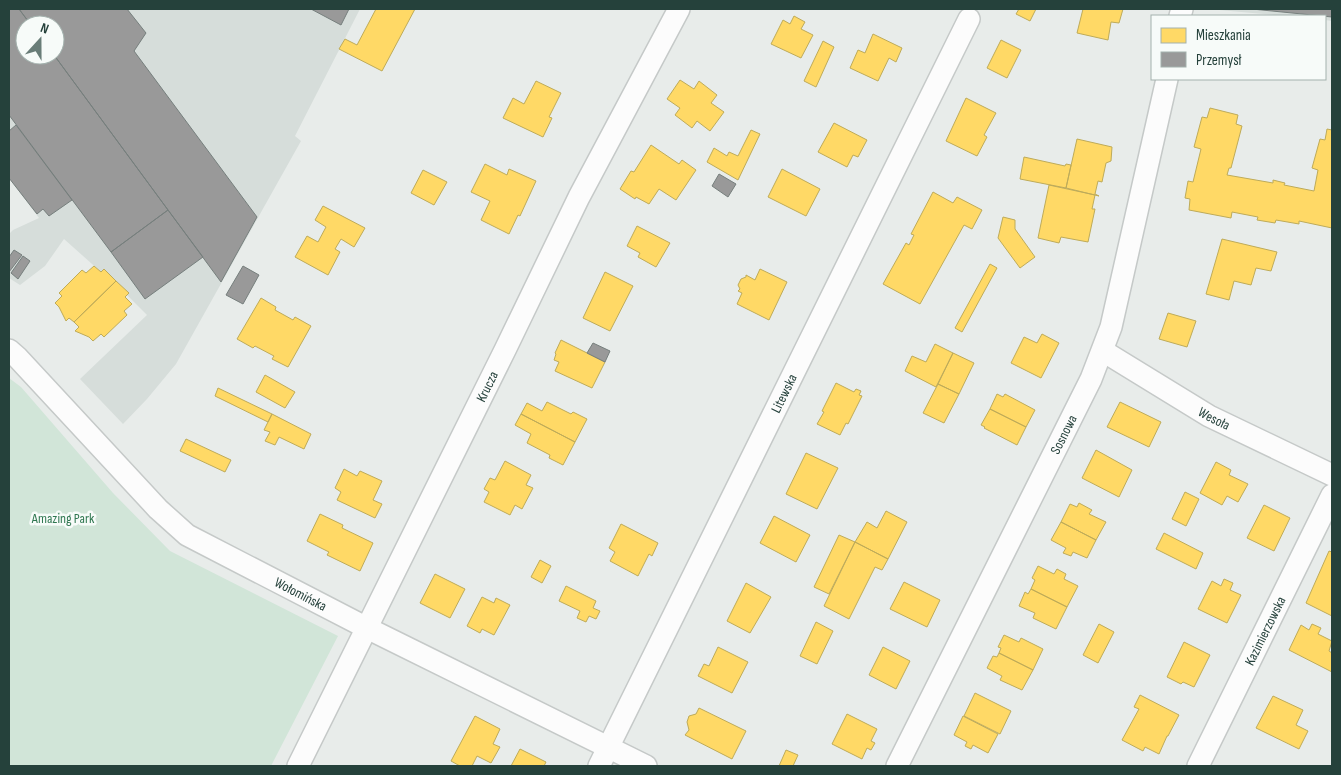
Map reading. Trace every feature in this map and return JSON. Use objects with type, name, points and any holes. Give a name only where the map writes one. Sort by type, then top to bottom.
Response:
[{"type":"street","name":"Krucza","points":[[298,766],[579,197],[679,9]]},
{"type":"street","name":"Litewska","points":[[599,766],[969,19]]},
{"type":"street","name":"Sosnowa","points":[[897,766],[1091,379],[1103,350],[1111,327],[1167,80]]},
{"type":"street","name":"Wołomińska","points":[[9,350],[158,508],[187,535],[367,628],[646,766]]},
{"type":"street","name":"Wesoła","points":[[1103,350],[1208,416],[1332,475]]},
{"type":"street","name":"Kazimierzowska","points":[[1198,766],[1332,495]]},
{"type":"shaded area","points":[[9,9],[360,9],[295,136],[301,141],[176,364],[123,424],[80,379],[147,315],[104,270],[101,272],[64,239],[45,266],[20,285],[9,278],[9,234],[13,230],[39,218],[9,178]]},
{"type":"shaded area","points":[[1208,9],[1332,9],[1332,21],[1326,20],[1326,15],[1275,15]]},
{"type":"green space","name":"Amazing Park","points":[[9,378],[21,387],[113,493],[170,551],[338,636],[271,766],[9,766]]},
{"type":"building: Mieszkania","points":[[376,9],[415,9],[382,71],[339,49],[345,39],[357,45]]},
{"type":"building: Mieszkania","points":[[1019,9],[1036,9],[1030,21],[1016,14]]},
{"type":"building: Mieszkania","points":[[1083,9],[1123,9],[1119,23],[1111,22],[1108,40],[1077,33]]},
{"type":"building: Mieszkania","points":[[794,16],[805,22],[801,29],[813,35],[801,58],[771,44],[783,20],[790,24]]},
{"type":"building: Mieszkania","points":[[873,34],[902,48],[896,62],[889,58],[878,81],[850,68],[858,50],[865,53]]},
{"type":"building: Mieszkania","points":[[1001,40],[1021,50],[1007,78],[987,68]]},
{"type":"building: Mieszkania","points":[[823,41],[834,47],[816,87],[804,81]]},
{"type":"building: Mieszkania","points":[[680,80],[694,89],[699,81],[717,95],[711,103],[724,112],[710,131],[697,121],[692,128],[675,115],[680,108],[667,99]]},
{"type":"building: Mieszkania","points":[[536,81],[561,93],[549,117],[552,118],[543,137],[503,118],[513,98],[524,104]]},
{"type":"building: Mieszkania","points":[[966,98],[996,113],[984,135],[987,137],[977,156],[946,141]]},
{"type":"building: Mieszkania","points":[[1210,108],[1238,115],[1236,124],[1242,126],[1231,168],[1229,168],[1227,175],[1273,183],[1273,180],[1285,183],[1284,185],[1314,191],[1318,170],[1312,168],[1320,139],[1325,140],[1327,129],[1332,130],[1332,228],[1299,221],[1299,224],[1276,220],[1275,223],[1257,220],[1258,217],[1232,212],[1231,218],[1189,210],[1190,199],[1185,198],[1188,181],[1193,182],[1201,149],[1194,147],[1202,117],[1207,118]]},
{"type":"building: Mieszkania","points":[[834,123],[867,140],[858,157],[853,155],[847,167],[818,152]]},
{"type":"building: Mieszkania","points":[[751,130],[760,134],[738,180],[707,162],[714,148],[727,156],[729,152],[738,156]]},
{"type":"building: Mieszkania","points":[[1077,139],[1112,147],[1111,161],[1106,163],[1102,182],[1098,181],[1095,194],[1099,196],[1066,188]]},
{"type":"building: Mieszkania","points":[[651,145],[679,164],[682,160],[696,170],[676,200],[659,189],[649,204],[636,197],[635,199],[620,189],[631,171],[634,172]]},
{"type":"building: Mieszkania","points":[[1024,157],[1065,166],[1066,164],[1071,165],[1066,188],[1020,179]]},
{"type":"building: Mieszkania","points":[[485,164],[507,175],[509,169],[536,181],[520,216],[518,215],[509,234],[481,220],[490,201],[471,192]]},
{"type":"building: Mieszkania","points":[[782,169],[820,189],[806,216],[768,197]]},
{"type":"building: Mieszkania","points":[[423,170],[447,182],[434,205],[411,193]]},
{"type":"building: Mieszkania","points":[[1049,185],[1095,195],[1092,209],[1095,209],[1088,242],[1061,237],[1059,243],[1038,238]]},
{"type":"building: Mieszkania","points":[[933,192],[953,203],[957,197],[982,210],[972,229],[964,225],[920,304],[883,284],[906,243],[909,245],[914,235],[911,234]]},
{"type":"building: Mieszkania","points":[[323,206],[365,228],[354,247],[341,239],[335,249],[340,252],[328,275],[295,257],[307,236],[318,242],[326,227],[315,220]]},
{"type":"building: Mieszkania","points":[[1003,217],[1015,220],[1015,229],[1035,257],[1020,268],[998,238]]},
{"type":"building: Mieszkania","points":[[637,226],[670,243],[656,267],[638,257],[640,253],[627,246]]},
{"type":"building: Mieszkania","points":[[1222,239],[1277,252],[1271,271],[1256,268],[1251,285],[1234,281],[1229,300],[1206,294]]},
{"type":"building: Mieszkania","points":[[990,264],[997,268],[962,332],[955,328]]},
{"type":"building: Mieszkania","points":[[94,266],[101,272],[104,269],[116,281],[74,322],[69,318],[66,321],[55,303],[62,296],[59,293],[82,270],[86,273]]},
{"type":"building: Mieszkania","points":[[760,269],[787,282],[769,320],[737,304],[742,293],[738,291],[741,279],[746,277],[746,275],[755,280]]},
{"type":"building: Mieszkania","points":[[605,272],[633,286],[610,331],[583,318]]},
{"type":"building: Mieszkania","points":[[116,281],[129,293],[125,297],[132,304],[124,311],[127,315],[104,337],[101,334],[93,341],[89,337],[75,331],[79,327],[74,322]]},
{"type":"building: Mieszkania","points":[[261,298],[276,307],[275,310],[293,320],[295,317],[311,326],[288,367],[272,359],[274,356],[237,339]]},
{"type":"building: Mieszkania","points":[[1168,313],[1196,321],[1187,347],[1159,339]]},
{"type":"building: Mieszkania","points":[[1042,334],[1059,343],[1041,378],[1011,363],[1024,337],[1037,343]]},
{"type":"building: Mieszkania","points":[[561,340],[605,362],[592,388],[555,371],[559,362],[554,360],[555,353]]},
{"type":"building: Mieszkania","points":[[935,344],[953,353],[936,387],[905,371],[912,356],[926,362]]},
{"type":"building: Mieszkania","points":[[953,353],[974,363],[959,394],[938,384]]},
{"type":"building: Mieszkania","points":[[265,375],[295,392],[285,408],[256,392]]},
{"type":"building: Mieszkania","points":[[836,383],[854,392],[856,389],[861,391],[859,395],[862,396],[848,424],[846,423],[840,435],[817,424]]},
{"type":"building: Mieszkania","points":[[938,384],[959,394],[944,423],[923,413]]},
{"type":"building: Mieszkania","points":[[218,388],[272,414],[268,422],[215,396]]},
{"type":"building: Mieszkania","points":[[997,394],[1003,397],[1005,394],[1035,410],[1026,427],[990,409]]},
{"type":"building: Mieszkania","points":[[547,402],[571,414],[573,412],[587,419],[575,442],[521,414],[527,403],[542,411]]},
{"type":"building: Mieszkania","points":[[1120,402],[1161,422],[1149,447],[1107,427]]},
{"type":"building: Mieszkania","points":[[990,409],[1026,427],[1017,445],[981,425]]},
{"type":"building: Mieszkania","points":[[272,414],[311,434],[304,449],[279,437],[275,445],[265,441],[270,432],[264,430]]},
{"type":"building: Mieszkania","points":[[521,414],[575,442],[563,465],[549,458],[550,455],[527,443],[531,434],[515,425]]},
{"type":"building: Mieszkania","points":[[186,439],[231,460],[225,472],[180,451]]},
{"type":"building: Mieszkania","points":[[1096,450],[1132,470],[1119,497],[1082,478]]},
{"type":"building: Mieszkania","points":[[806,453],[838,468],[817,509],[786,494]]},
{"type":"building: Mieszkania","points":[[505,461],[531,475],[526,485],[533,488],[522,509],[515,505],[510,515],[484,502],[489,492],[484,489],[490,478],[495,480]]},
{"type":"building: Mieszkania","points":[[1216,462],[1231,470],[1229,475],[1248,484],[1238,502],[1227,496],[1222,505],[1200,493]]},
{"type":"building: Mieszkania","points":[[344,469],[357,476],[360,471],[382,481],[373,500],[382,504],[375,518],[337,500],[341,492],[335,488]]},
{"type":"building: Mieszkania","points":[[1185,492],[1199,499],[1186,526],[1172,519]]},
{"type":"building: Mieszkania","points":[[1079,503],[1092,510],[1089,514],[1106,522],[1096,540],[1061,522],[1070,504],[1077,507]]},
{"type":"building: Mieszkania","points":[[1264,505],[1290,518],[1274,551],[1247,538]]},
{"type":"building: Mieszkania","points":[[886,511],[907,522],[888,559],[855,542],[867,522],[877,528]]},
{"type":"building: Mieszkania","points":[[320,514],[343,525],[342,528],[373,543],[360,571],[327,555],[329,552],[307,541]]},
{"type":"building: Mieszkania","points":[[774,516],[810,535],[796,562],[760,543]]},
{"type":"building: Mieszkania","points":[[1061,522],[1096,540],[1087,558],[1073,552],[1071,556],[1063,553],[1066,548],[1051,540]]},
{"type":"building: Mieszkania","points":[[621,524],[658,543],[652,556],[649,554],[638,576],[610,561],[615,552],[609,548]]},
{"type":"building: Mieszkania","points":[[1164,533],[1203,553],[1196,569],[1156,549]]},
{"type":"building: Mieszkania","points":[[839,535],[855,542],[829,594],[814,587]]},
{"type":"building: Mieszkania","points":[[855,542],[888,559],[882,570],[875,567],[849,619],[824,606]]},
{"type":"building: Mieszkania","points":[[1329,551],[1332,552],[1332,616],[1306,603]]},
{"type":"building: Mieszkania","points":[[540,560],[551,566],[542,583],[531,577]]},
{"type":"building: Mieszkania","points":[[1038,566],[1054,574],[1057,569],[1066,574],[1064,579],[1078,586],[1067,607],[1031,589],[1035,580],[1032,578]]},
{"type":"building: Mieszkania","points":[[435,574],[465,589],[450,618],[420,603]]},
{"type":"building: Mieszkania","points":[[1224,579],[1233,583],[1230,590],[1241,595],[1227,623],[1198,609],[1212,581],[1221,586]]},
{"type":"building: Mieszkania","points":[[904,582],[940,600],[927,627],[890,609]]},
{"type":"building: Mieszkania","points":[[746,583],[771,597],[750,633],[727,621]]},
{"type":"building: Mieszkania","points":[[566,586],[596,601],[593,608],[600,611],[596,619],[589,616],[586,622],[577,618],[580,611],[559,601]]},
{"type":"building: Mieszkania","points":[[1031,589],[1067,607],[1056,629],[1033,618],[1035,613],[1019,606],[1025,592],[1028,594]]},
{"type":"building: Mieszkania","points":[[482,597],[494,603],[496,598],[510,605],[494,635],[482,629],[480,633],[467,626]]},
{"type":"building: Mieszkania","points":[[816,622],[833,631],[817,664],[800,656]]},
{"type":"building: Mieszkania","points":[[1099,624],[1114,632],[1098,663],[1083,655]]},
{"type":"building: Mieszkania","points":[[1312,624],[1321,628],[1318,634],[1332,641],[1329,651],[1332,653],[1332,672],[1289,650],[1301,625],[1309,630]]},
{"type":"building: Mieszkania","points":[[1004,635],[1019,642],[1021,638],[1043,649],[1033,670],[999,653],[1001,648],[998,647]]},
{"type":"building: Mieszkania","points":[[1184,642],[1210,655],[1194,687],[1183,682],[1181,684],[1167,677]]},
{"type":"building: Mieszkania","points":[[718,647],[748,662],[732,693],[698,676],[704,664],[709,666]]},
{"type":"building: Mieszkania","points":[[883,647],[910,661],[896,689],[869,675]]},
{"type":"building: Mieszkania","points":[[999,653],[1033,670],[1022,690],[1000,680],[1002,676],[987,668],[993,656],[997,657]]},
{"type":"building: Mieszkania","points":[[975,693],[1011,711],[1000,734],[964,716]]},
{"type":"building: Mieszkania","points":[[1140,695],[1179,715],[1159,754],[1145,747],[1143,751],[1122,740],[1139,709],[1134,707]]},
{"type":"building: Mieszkania","points":[[1273,696],[1303,710],[1296,725],[1308,731],[1299,749],[1256,728]]},
{"type":"building: Mieszkania","points":[[699,708],[746,731],[732,759],[685,735],[689,730],[687,722],[689,716],[696,714]]},
{"type":"building: Mieszkania","points":[[847,714],[877,729],[871,741],[875,743],[871,750],[867,748],[862,759],[832,744]]},
{"type":"building: Mieszkania","points":[[475,716],[500,729],[493,744],[500,747],[491,763],[477,756],[472,766],[460,766],[451,761]]},
{"type":"building: Mieszkania","points":[[963,716],[998,734],[988,753],[973,745],[971,749],[965,746],[967,742],[954,735]]},
{"type":"building: Mieszkania","points":[[520,749],[546,762],[544,766],[511,766]]},
{"type":"building: Mieszkania","points":[[786,750],[798,755],[793,766],[779,766]]},
{"type":"building: Przemysł","points":[[9,9],[19,9],[24,15],[15,15],[15,65],[61,65],[168,210],[111,252],[9,115]]},
{"type":"building: Przemysł","points":[[19,9],[127,9],[146,33],[134,51],[257,217],[221,282],[61,65],[65,65],[65,15],[24,15]]},
{"type":"building: Przemysł","points":[[311,9],[349,9],[341,25]]},
{"type":"building: Przemysł","points":[[1252,9],[1332,9],[1332,17]]},
{"type":"building: Przemysł","points":[[16,125],[72,200],[49,216],[43,209],[37,214],[9,178],[9,131]]},
{"type":"building: Przemysł","points":[[719,174],[736,184],[728,197],[712,186]]},
{"type":"building: Przemysł","points":[[168,210],[203,257],[145,299],[111,252]]},
{"type":"building: Przemysł","points":[[14,250],[22,255],[9,272],[9,257]]},
{"type":"building: Przemysł","points":[[23,256],[30,261],[18,279],[11,273]]},
{"type":"building: Przemysł","points":[[243,266],[259,275],[243,304],[226,295]]},
{"type":"building: Przemysł","points":[[593,343],[610,351],[605,362],[587,353]]}]
